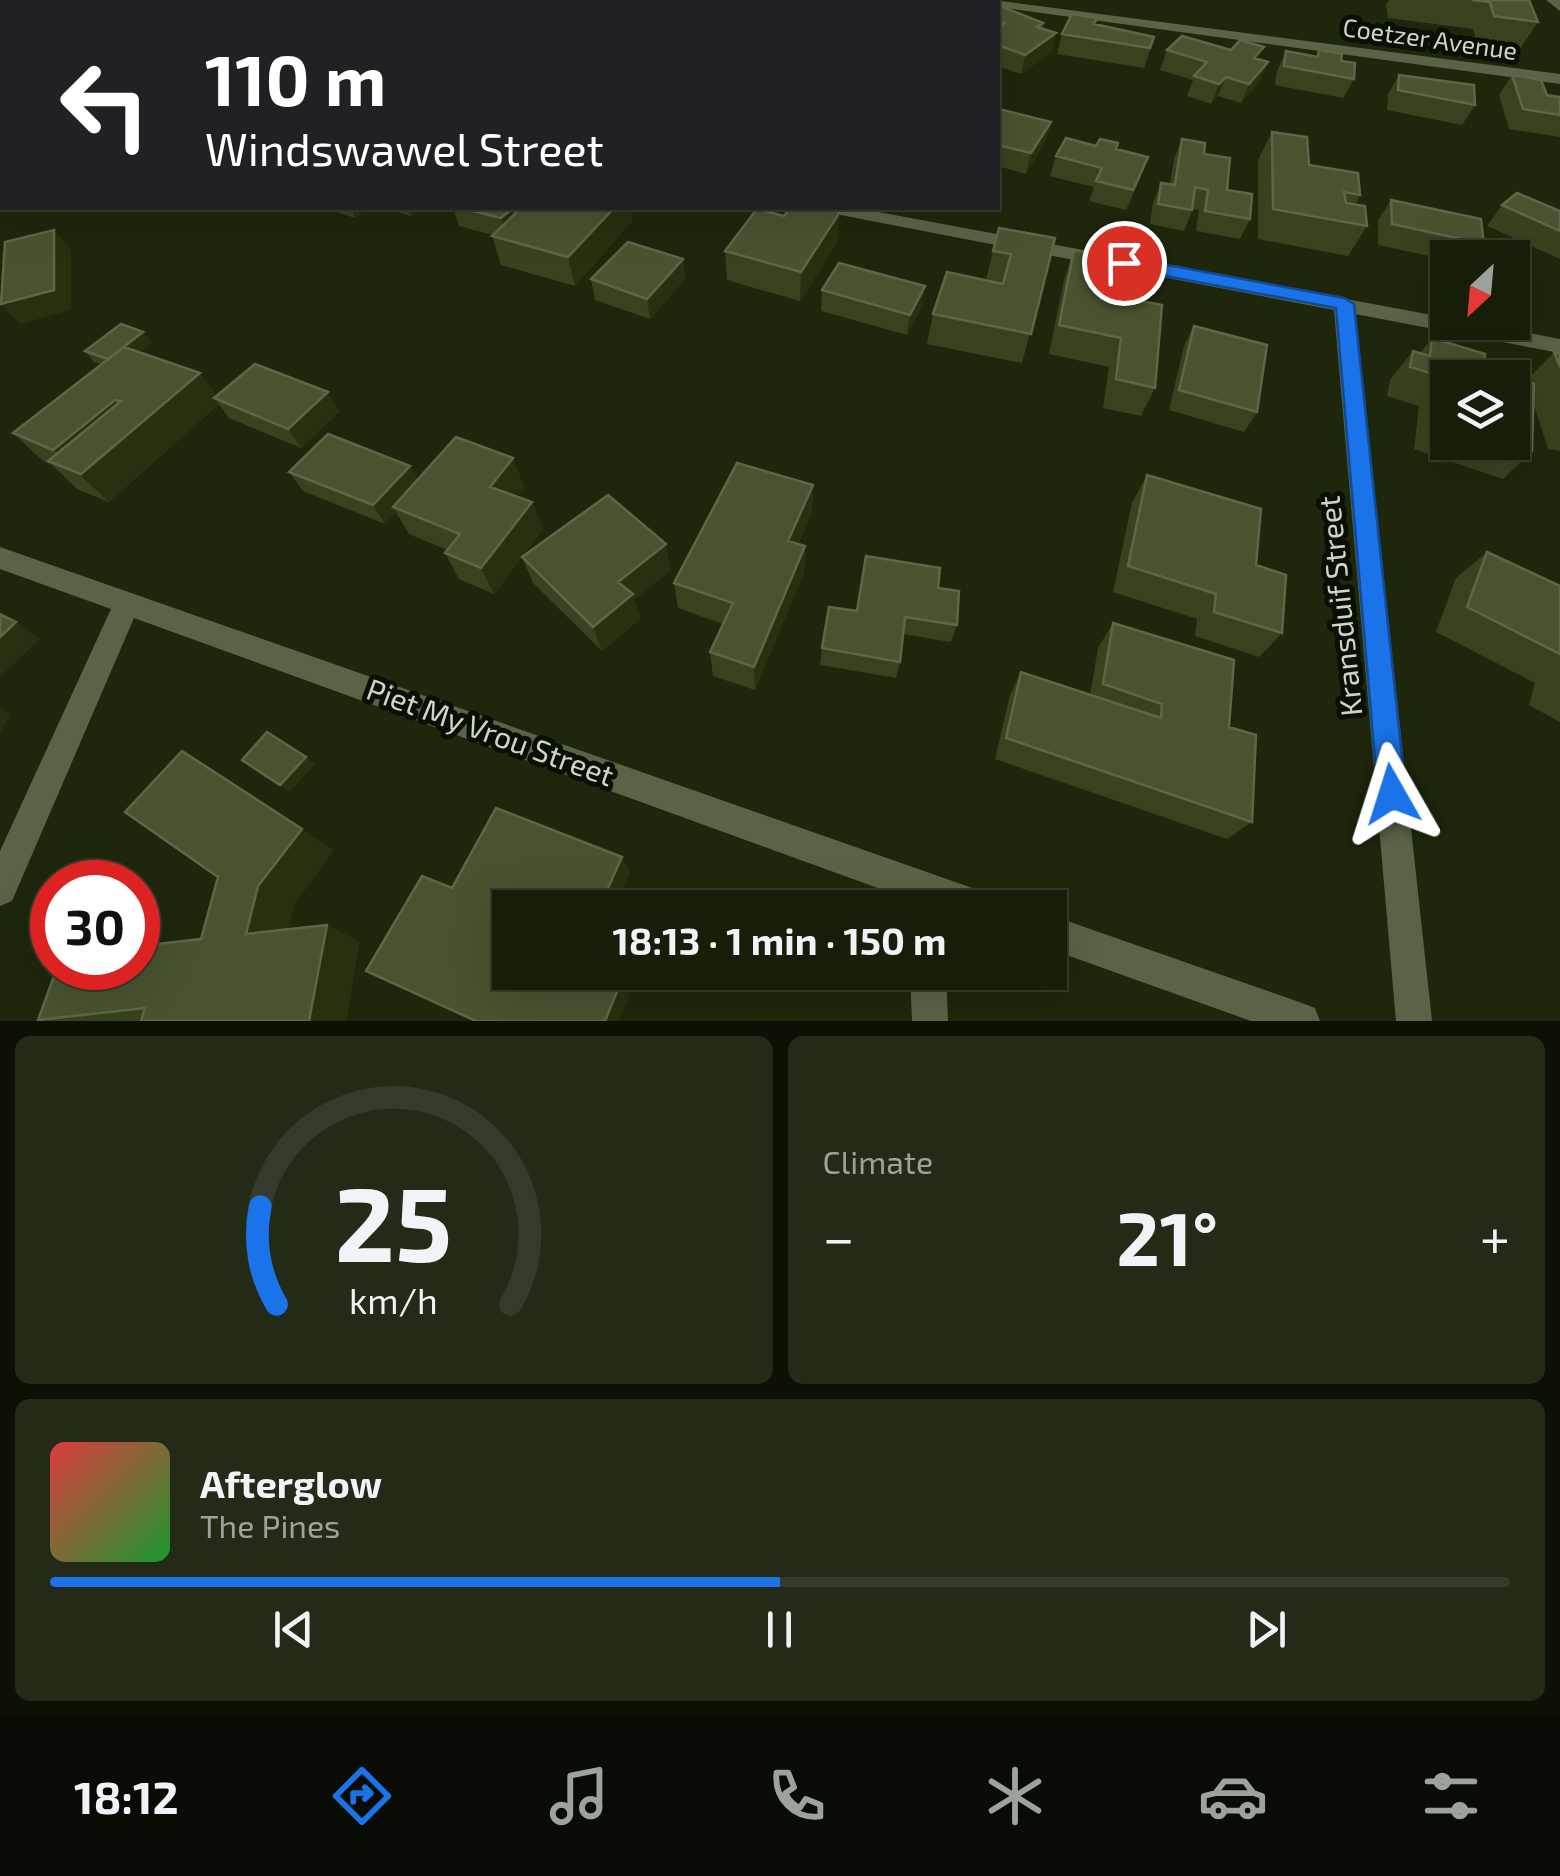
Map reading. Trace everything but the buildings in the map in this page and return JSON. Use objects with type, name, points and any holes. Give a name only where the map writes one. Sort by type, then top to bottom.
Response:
[{"type":"street","points":[[1553,0],[1560,7]]},
{"type":"street","name":"Coetzer Avenue","points":[[1000,4],[1560,79]]},
{"type":"street","points":[[841,210],[1560,346]]},
{"type":"street","name":"Kransduif Street","points":[[1344,304],[1414,1021]]},
{"type":"street","name":"Piet My Vrou Street","points":[[0,558],[905,890]]},
{"type":"street","points":[[0,888],[127,603]]},
{"type":"street","points":[[1067,938],[1302,1021]]},
{"type":"street","points":[[929,990],[930,1021]]},
{"type":"route","points":[[1124,263],[1344,304],[1392,794]]}]
